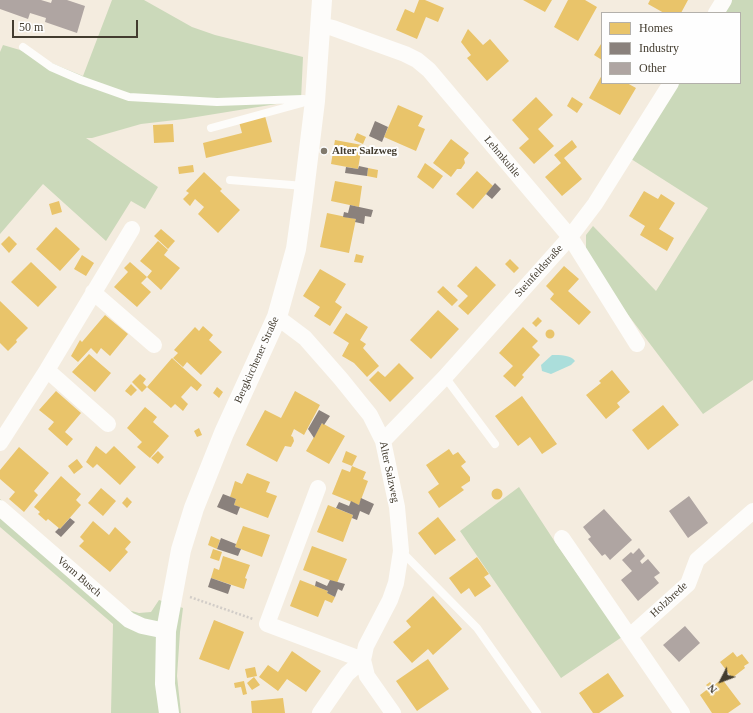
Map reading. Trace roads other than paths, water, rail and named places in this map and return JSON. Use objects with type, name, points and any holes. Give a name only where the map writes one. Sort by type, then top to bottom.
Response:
[{"type":"street","name":"Bergkirchener Straße","points":[[169,713],[165,684],[166,631],[181,550],[194,508],[224,433],[277,317],[296,249],[304,186],[308,102],[320,25],[322,0]]},
{"type":"street","points":[[717,12],[724,0]]},
{"type":"street","name":"Lehmkuhle","points":[[320,25],[333,28],[398,51],[417,60],[429,70],[570,237],[637,344]]},
{"type":"street","name":"Steinfeldstraße","points":[[383,441],[445,377],[570,237],[595,204],[671,84]]},
{"type":"street","points":[[0,443],[47,370],[132,229]]},
{"type":"street","points":[[93,292],[154,345]]},
{"type":"street","name":"Alter Salzweg","points":[[277,317],[306,338],[342,379],[370,415],[383,441],[397,507],[401,551],[396,583],[390,600],[366,646],[363,660]]},
{"type":"street","points":[[47,370],[108,424]]},
{"type":"street","points":[[318,488],[267,624],[363,660]]},
{"type":"street","name":"Vorm Busch","points":[[0,508],[129,620],[142,626],[166,631]]},
{"type":"street","name":"Holzbrede","points":[[630,636],[688,584],[696,560],[753,511]]},
{"type":"street","points":[[562,538],[682,713]]},
{"type":"street","points":[[320,713],[347,674],[363,660]]},
{"type":"street","points":[[363,660],[367,676],[393,713]]},
{"type":"lane","points":[[23,47],[51,67],[81,80],[129,97],[218,102],[303,99],[308,102]]},
{"type":"lane","points":[[211,128],[308,102]]},
{"type":"lane","points":[[230,180],[304,186]]},
{"type":"lane","points":[[445,377],[495,444]]},
{"type":"lane","points":[[401,551],[477,628],[537,713]]},
{"type":"water","points":[[552,355],[568,356],[575,361],[571,365],[551,374],[542,371],[541,365]]},
{"type":"place","name":"Alter Salzweg","points":[[324,151]]}]
